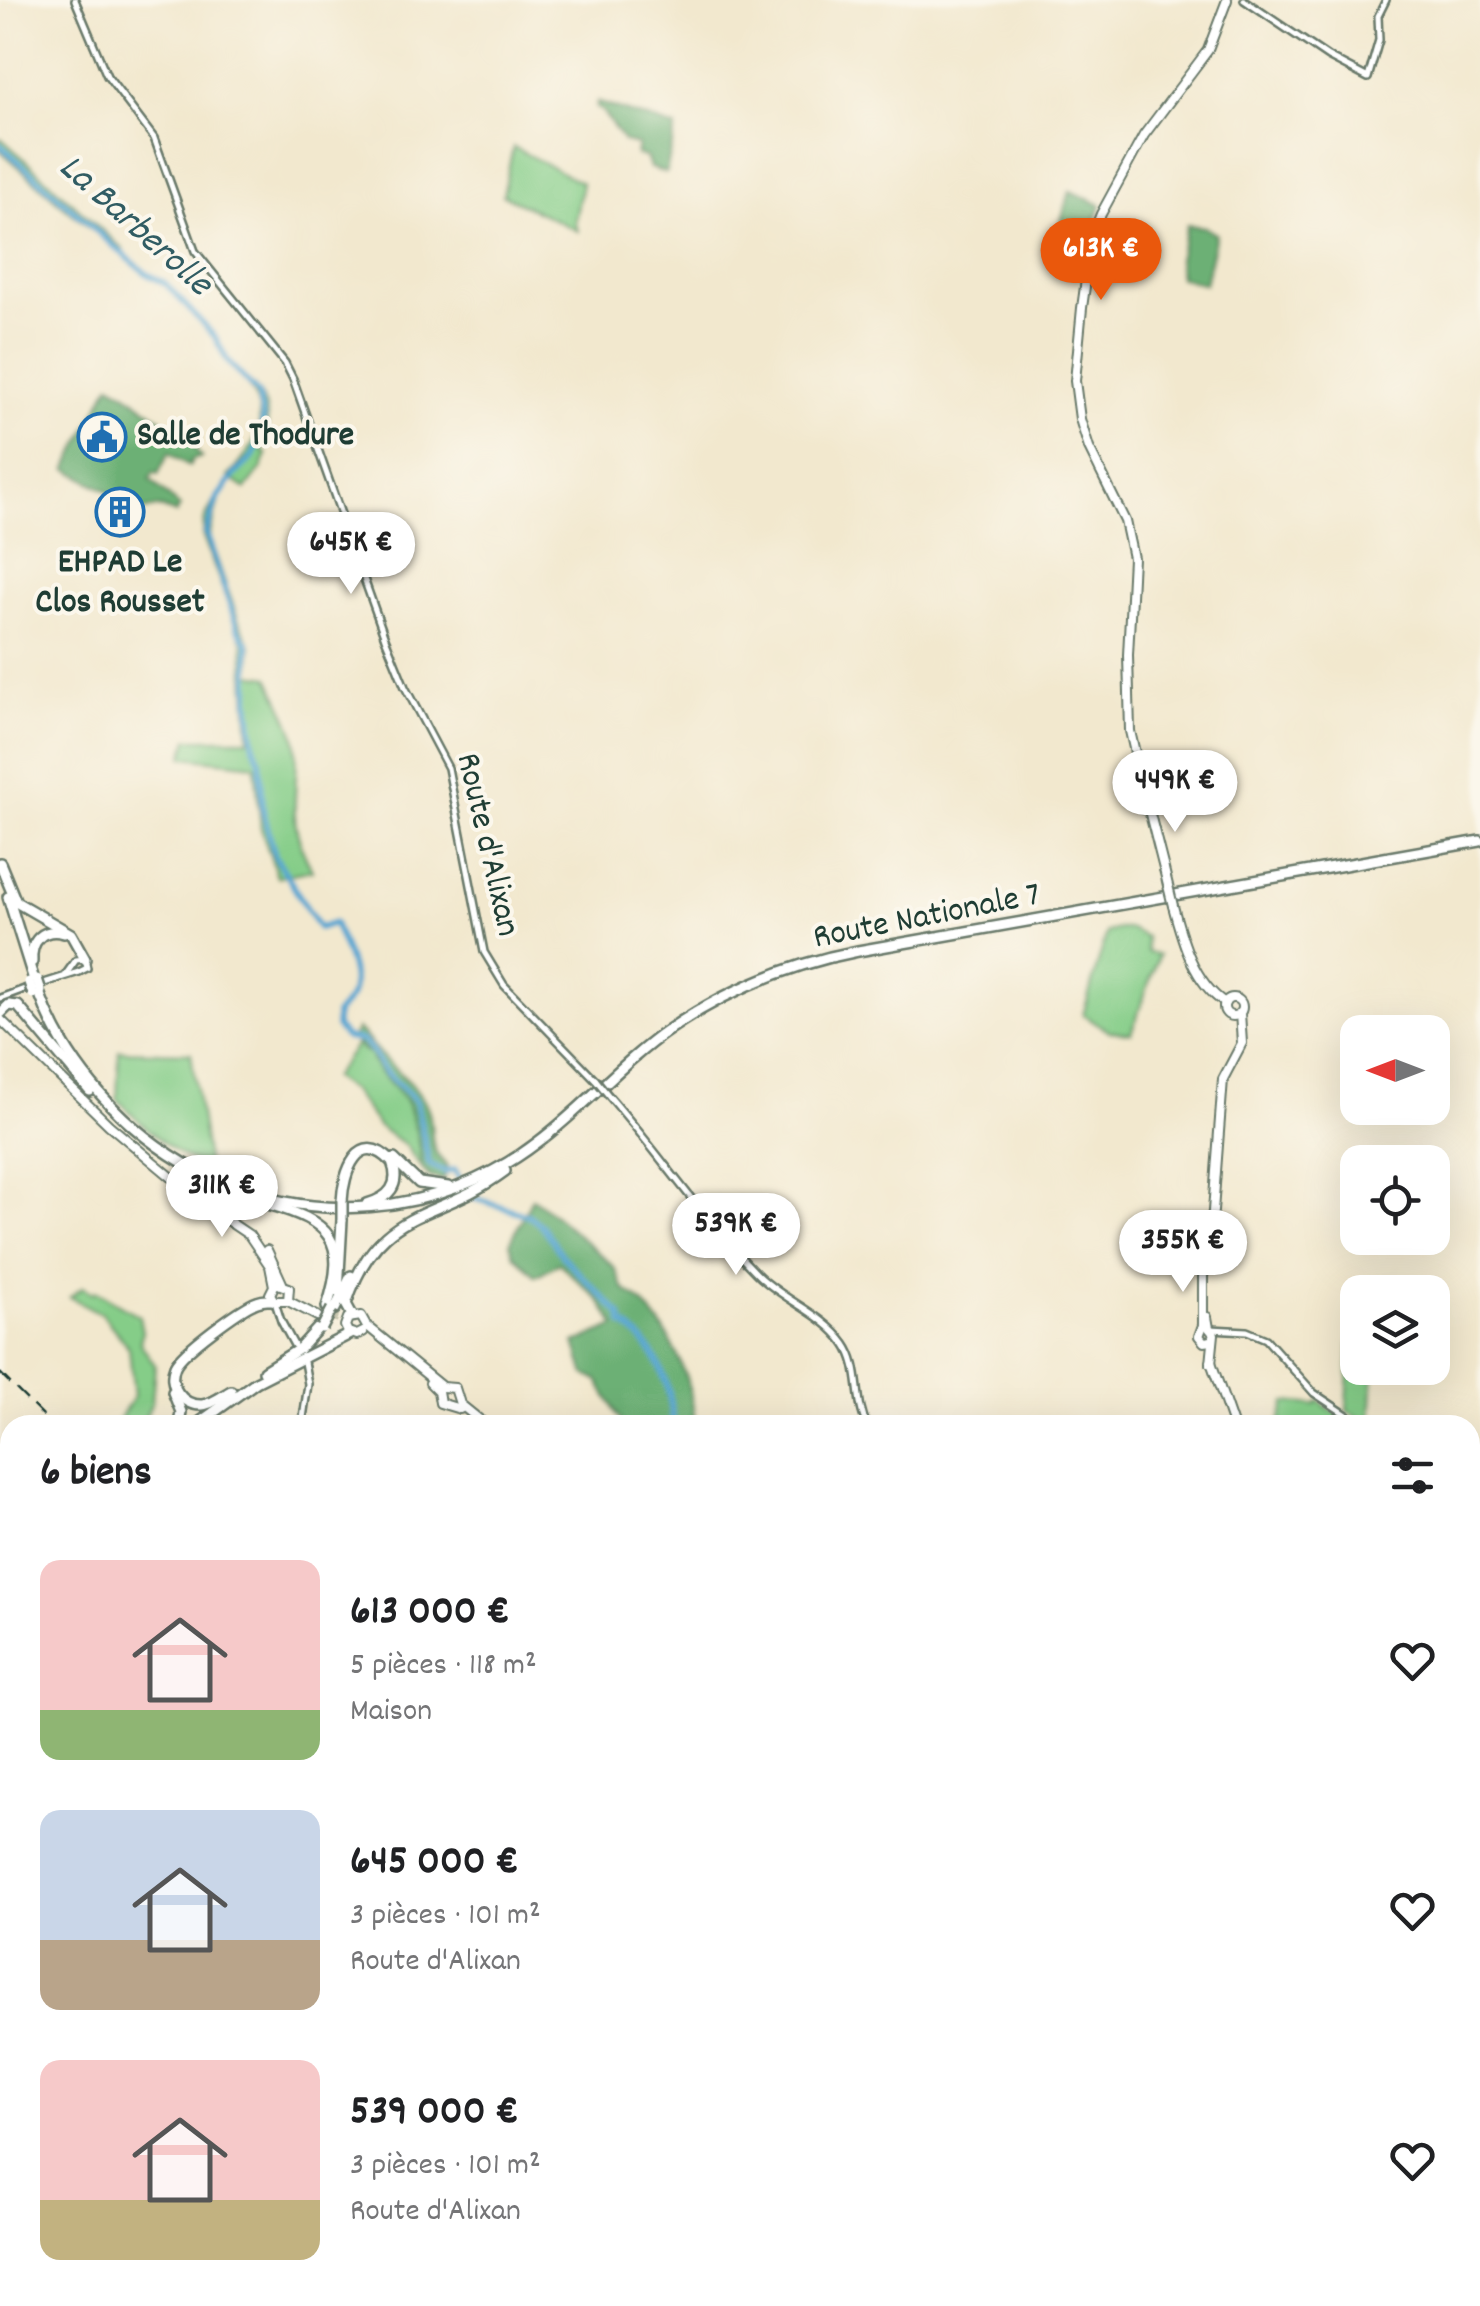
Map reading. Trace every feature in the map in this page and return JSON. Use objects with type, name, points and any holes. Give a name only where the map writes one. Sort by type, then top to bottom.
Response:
[{"type":"highway","name":"Route Nationale 7","points":[[273,1205],[354,1213],[400,1209],[448,1197],[505,1171],[552,1138],[632,1064],[678,1030],[736,996],[789,974],[860,956],[1480,844]]},
{"type":"highway","name":"Route Nationale 7","points":[[325,1207],[395,1204],[466,1185],[500,1168],[537,1144],[670,1028],[733,992],[790,968],[875,948],[1480,844]]},
{"type":"highway","points":[[0,866],[16,902],[72,934],[79,964]]},
{"type":"highway","points":[[0,866],[33,980]]},
{"type":"highway","points":[[0,889],[46,1010],[85,1076],[110,1104],[154,1143],[192,1168],[234,1188],[271,1199],[325,1207],[364,1204],[385,1197],[396,1180],[390,1159],[376,1152],[355,1156],[345,1174],[341,1202]]},
{"type":"highway","points":[[33,980],[31,950],[42,934],[57,931],[66,935],[76,944],[79,964]]},
{"type":"highway","points":[[38,992],[51,1035],[90,1091]]},
{"type":"highway","points":[[0,1015],[6,1006],[18,1006],[126,1127],[180,1167],[229,1192],[309,1217],[324,1227],[330,1237],[332,1320]]},
{"type":"highway","points":[[281,1295],[247,1307],[186,1353],[175,1368],[175,1387],[190,1402],[208,1404],[231,1391],[299,1348],[332,1320],[344,1166],[352,1154],[366,1148],[387,1152],[423,1184],[438,1188],[466,1185]]},
{"type":"highway","points":[[273,1373],[332,1320],[361,1260],[376,1241],[416,1214],[465,1197],[505,1171]]},
{"type":"highway","points":[[211,1415],[298,1356],[346,1304],[370,1253],[392,1229]]},
{"type":"highway","points":[[181,1415],[169,1376],[174,1361],[241,1308],[281,1295]]},
{"type":"highway","points":[[201,1415],[231,1391]]},
{"type":"main road","points":[[1226,0],[1208,50],[1144,135],[1092,236],[1075,382],[1089,448],[1125,522],[1133,558],[1128,655],[1130,731],[1145,796],[1155,801],[1149,810],[1173,906],[1196,970],[1208,989],[1225,1003],[1228,1014],[1240,1013],[1242,1043],[1223,1079],[1213,1211],[1204,1267],[1211,1364],[1229,1415]]},
{"type":"main road","points":[[0,1015],[73,1090]]},
{"type":"main road","points":[[0,1027],[184,1188],[254,1240],[281,1295],[357,1336],[364,1329]]},
{"type":"main road","points":[[332,1320],[361,1316],[364,1329],[440,1389],[454,1388],[454,1402]]},
{"type":"main road","points":[[440,1389],[440,1402],[454,1402],[470,1415]]},
{"type":"street","name":"Route d'Alixan","points":[[75,0],[116,90],[154,138],[196,250],[293,378],[385,638],[409,695],[448,768],[478,932],[490,966],[596,1080],[756,1273],[815,1316],[844,1344],[852,1358],[864,1415]]},
{"type":"street","points":[[1244,0],[1328,57],[1368,78],[1380,40],[1377,22],[1386,0]]},
{"type":"street","points":[[2,999],[63,976],[79,964]]},
{"type":"street","points":[[281,1295],[280,1316],[294,1345]]},
{"type":"street","points":[[1209,1334],[1248,1331],[1266,1339],[1314,1393],[1347,1415]]},
{"type":"street","points":[[303,1415],[308,1384],[304,1362]]},
{"type":"green space","points":[[597,102],[676,128],[666,173],[650,168],[646,157],[636,155],[638,145],[624,142],[596,108]]},
{"type":"green space","points":[[0,138],[123,249],[120,252],[0,150]]},
{"type":"green space","points":[[513,147],[582,183],[575,221],[578,231],[503,195]]},
{"type":"green space","points":[[1070,191],[1101,205],[1084,251],[1056,237]]},
{"type":"green space","points":[[1187,225],[1205,227],[1216,234],[1205,284],[1179,277],[1178,259]]},
{"type":"green space","points":[[250,383],[265,406],[267,423],[262,451],[267,454],[246,489],[228,477],[257,434],[259,411]]},
{"type":"green space","points":[[110,384],[176,429],[199,438],[195,449],[201,457],[189,466],[169,453],[158,474],[154,472],[150,479],[180,507],[176,514],[158,507],[143,511],[67,469]]},
{"type":"green space","points":[[214,501],[218,503],[209,537],[251,646],[250,674],[269,677],[295,736],[295,820],[312,870],[277,877],[261,828],[255,765],[183,757],[188,739],[249,739],[243,643],[203,537],[204,521]]},
{"type":"green space","points":[[1130,929],[1146,937],[1147,952],[1159,955],[1131,1033],[1109,1031],[1083,1015],[1107,932]]},
{"type":"green space","points":[[357,1029],[423,1098],[430,1114],[436,1152],[447,1165],[444,1180],[430,1177],[422,1169],[407,1102],[377,1069],[371,1055],[351,1039]]},
{"type":"green space","points":[[356,1045],[371,1055],[373,1063],[407,1102],[422,1169],[405,1145],[379,1127],[353,1092],[332,1078]]},
{"type":"green space","points":[[119,1051],[191,1053],[208,1168],[170,1148],[117,1099]]},
{"type":"green space","points":[[532,1198],[610,1264],[623,1288],[650,1311],[670,1340],[685,1374],[694,1415],[617,1415],[598,1380],[585,1375],[575,1343],[616,1326],[598,1299],[559,1263],[536,1276],[514,1255],[510,1243]]},
{"type":"green space","points":[[82,1287],[139,1316],[140,1343],[155,1365],[152,1402],[146,1415],[122,1415],[134,1396],[129,1348],[102,1314],[70,1297]]},
{"type":"green space","points":[[1348,1385],[1373,1385],[1371,1415],[1347,1411]]},
{"type":"green space","points":[[1319,1401],[1338,1415],[1282,1415],[1286,1402],[1315,1405]]},
{"type":"waterway","name":"La Barberolle","points":[[0,145],[117,249],[147,274],[165,283],[215,337],[228,362],[258,394],[263,418],[260,441],[252,458],[217,499],[206,533],[238,629],[248,644],[249,701],[254,746],[260,761],[263,811],[275,856],[319,928],[334,923],[348,958],[353,987],[350,998],[336,1014],[336,1027],[346,1038],[363,1041],[385,1072],[416,1101],[429,1164],[445,1172],[455,1170],[459,1178]]},
{"type":"waterway","name":"La Barberolle","points":[[474,1198],[528,1215],[542,1226],[564,1258],[621,1315],[623,1324],[654,1356],[666,1382],[672,1415]]},
{"type":"tunnel","points":[[319,1313],[339,1319]]},
{"type":"railway","points":[[0,1373],[42,1415]]},
{"type":"place","name":"Salle de Thodure","points":[[102,437]]},
{"type":"place","name":"EHPAD Le Clos Rousset","points":[[120,512]]}]
